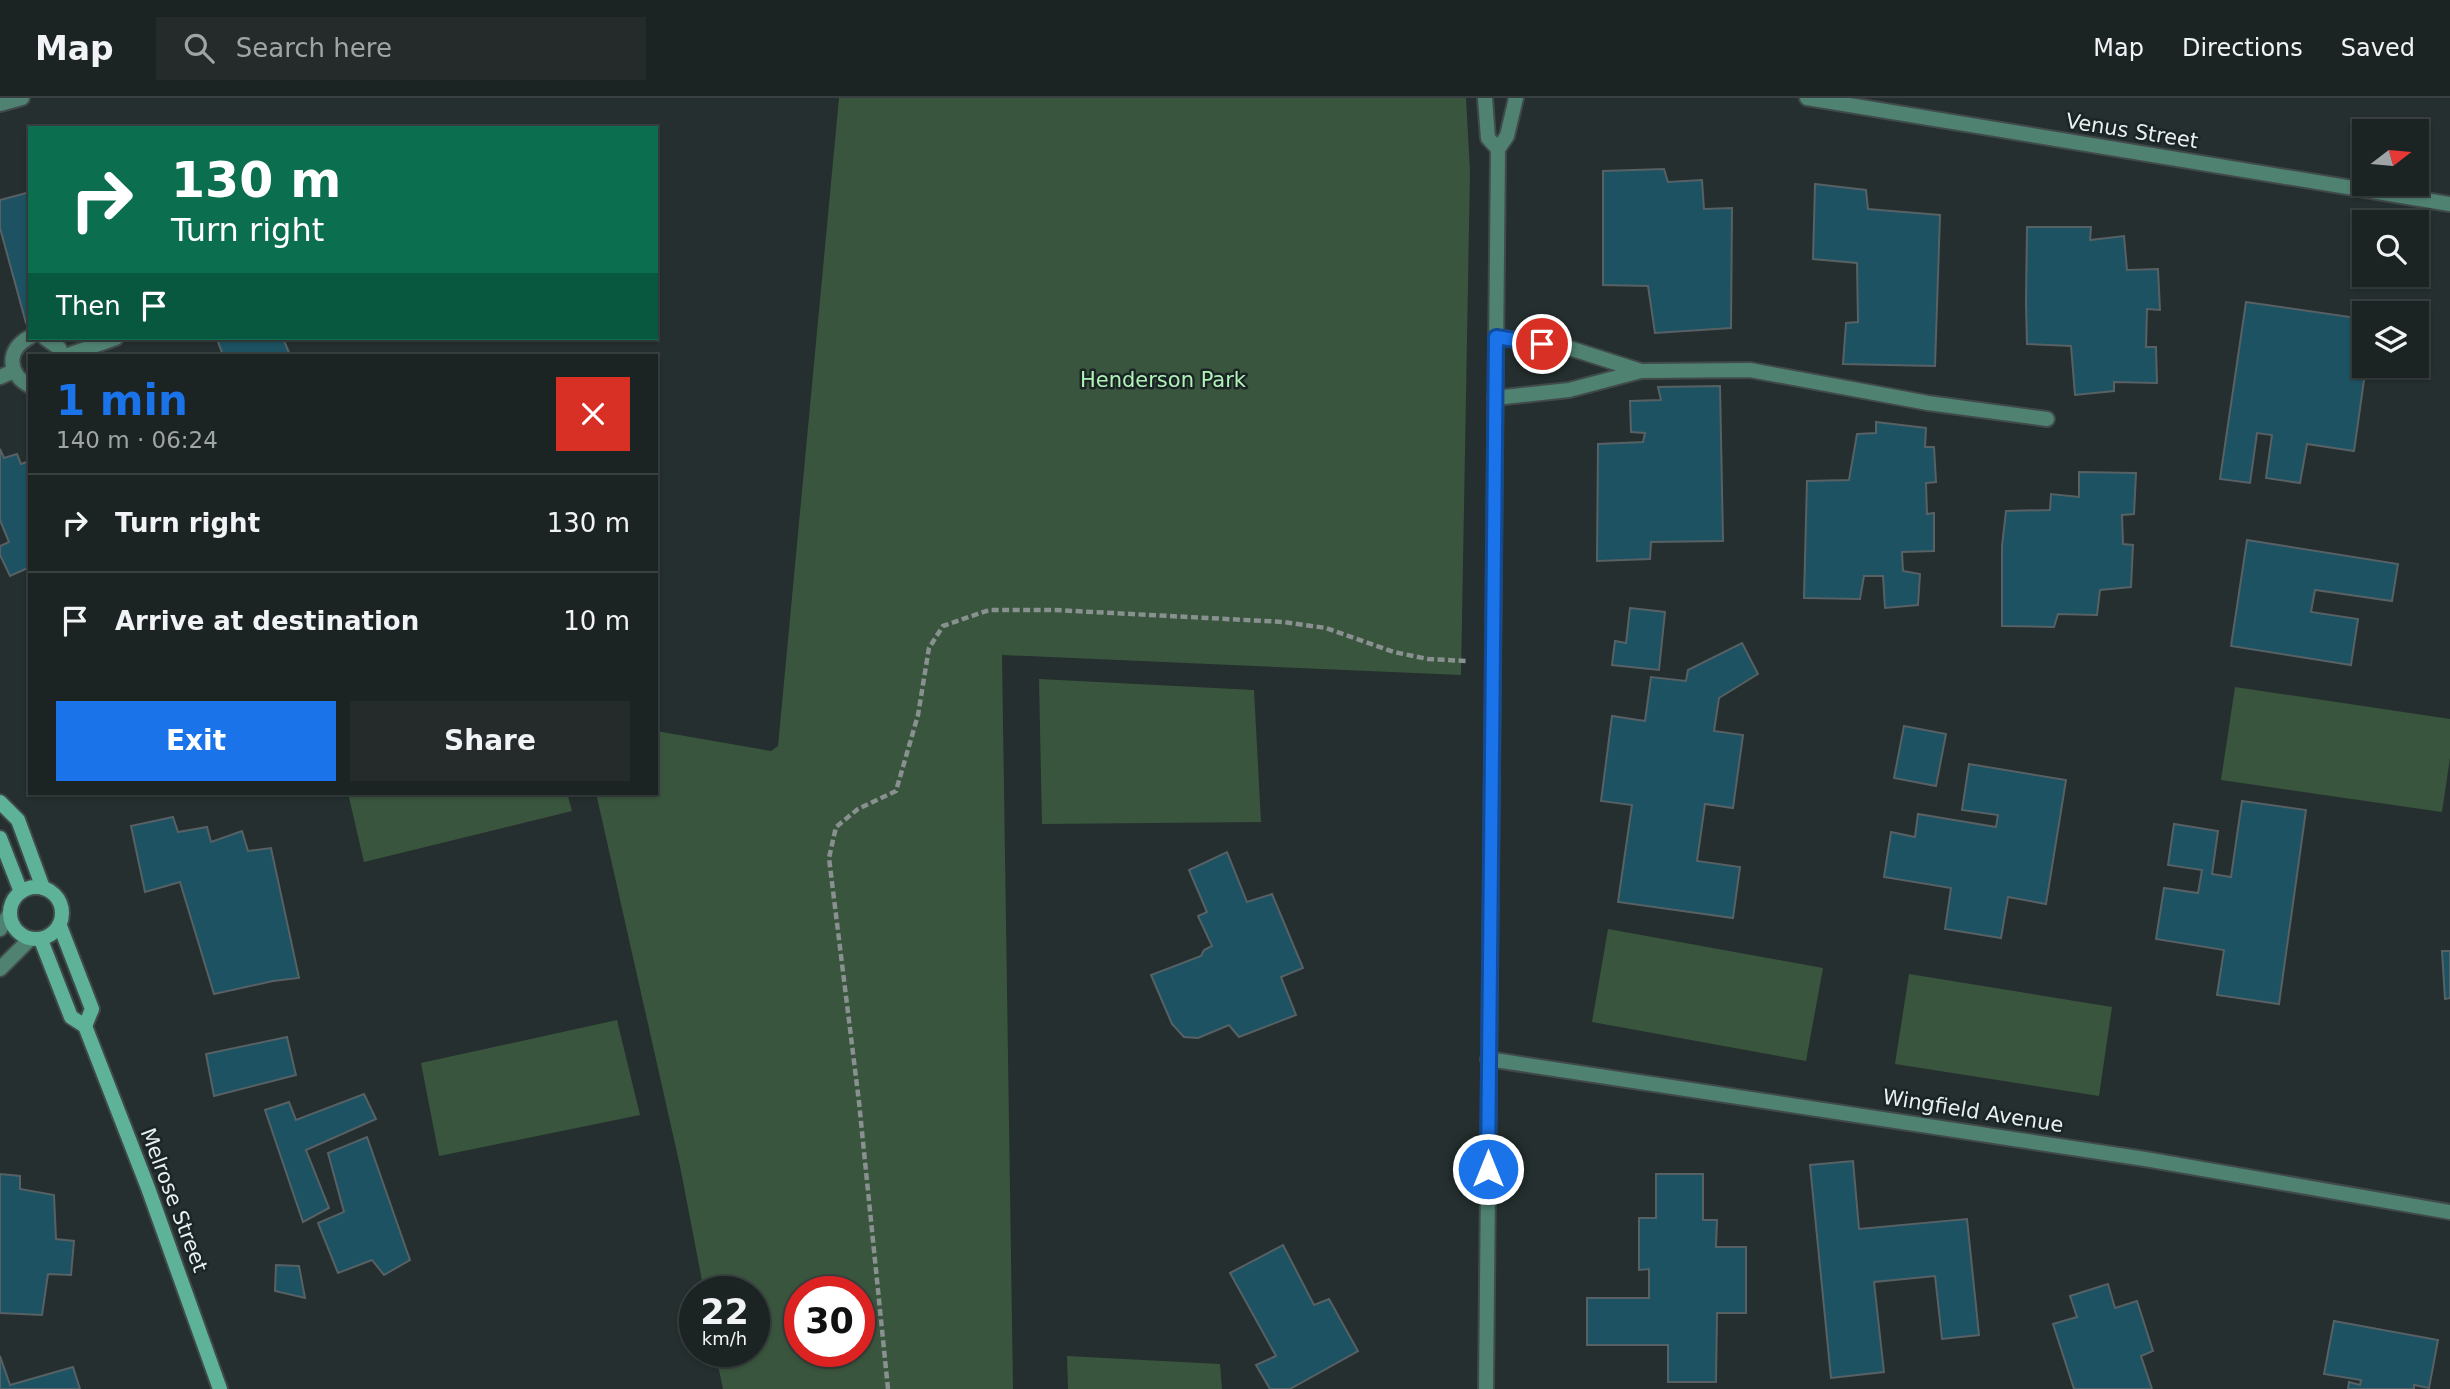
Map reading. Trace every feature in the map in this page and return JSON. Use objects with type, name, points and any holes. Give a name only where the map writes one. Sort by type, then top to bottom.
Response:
[{"type":"street","points":[[0,104],[22,98]]},
{"type":"street","points":[[1485,98],[1488,138],[1498,149]]},
{"type":"street","points":[[1486,1389],[1498,149],[1507,136],[1516,98]]},
{"type":"street","name":"Venus Street","points":[[1807,98],[2450,204]]},
{"type":"street","points":[[1496,337],[1566,347],[1641,370]]},
{"type":"street","points":[[28,338],[14,350],[7,374],[28,385]]},
{"type":"street","points":[[48,340],[59,348],[62,354]]},
{"type":"street","points":[[71,354],[110,340]]},
{"type":"street","points":[[1495,398],[1569,390],[1641,370],[1750,370],[1928,403],[2047,419]]},
{"type":"street","points":[[1,806],[18,820],[43,888]]},
{"type":"street","points":[[0,838],[20,892]]},
{"type":"street","points":[[0,929],[10,913],[13,901],[20,892],[31,887],[54,893],[61,903],[63,914],[60,926],[52,935],[36,939],[0,969]]},
{"type":"street","points":[[10,913],[12,924],[19,934],[36,939]]},
{"type":"street","name":"Melrose Street","points":[[60,926],[92,1009],[85,1026]]},
{"type":"street","name":"Melrose Street","points":[[36,939],[71,1017],[85,1026],[148,1188],[220,1389]]},
{"type":"street","name":"Wingfield Avenue","points":[[1488,1059],[2145,1158],[2450,1212]]},
{"type":"path","points":[[888,1389],[859,1102],[829,858],[836,827],[859,809],[896,791],[918,715],[929,648],[943,626],[989,610],[1055,610],[1284,622],[1326,628],[1394,652],[1427,659],[1492,663]]},
{"type":"green space","name":"Henderson Park","points":[[839,98],[1466,98],[1470,171],[1461,675],[1002,655],[1013,1389],[723,1389],[718,1367],[770,1367],[770,1276],[701,1276],[680,1166],[596,795],[658,795],[658,731],[771,751],[778,746]]},
{"type":"green space","points":[[1039,679],[1254,690],[1261,822],[1042,824]]},
{"type":"green space","points":[[2235,687],[2450,719],[2450,758],[2442,812],[2221,780]]},
{"type":"green space","points":[[348,795],[568,795],[572,811],[364,862]]},
{"type":"green space","points":[[1608,929],[1823,968],[1806,1061],[1592,1022]]},
{"type":"green space","points":[[1909,974],[2112,1007],[2099,1096],[1895,1064]]},
{"type":"green space","points":[[617,1020],[640,1115],[439,1156],[421,1063]]},
{"type":"green space","points":[[1067,1356],[1220,1364],[1222,1389],[1068,1389]]},
{"type":"building","points":[[1664,169],[1668,182],[1702,180],[1704,209],[1732,208],[1731,328],[1655,333],[1648,286],[1603,285],[1603,171]]},
{"type":"building","points":[[1815,184],[1866,190],[1868,209],[1940,215],[1935,366],[1843,364],[1846,323],[1858,322],[1857,263],[1813,259]]},
{"type":"building","points":[[28,193],[26,323],[0,228],[0,200]]},
{"type":"building","points":[[2027,227],[2091,227],[2090,240],[2124,236],[2127,270],[2158,269],[2160,310],[2147,309],[2146,347],[2156,347],[2157,383],[2114,382],[2114,391],[2075,395],[2071,346],[2027,344]]},
{"type":"building","points":[[2246,302],[2352,317],[2352,378],[2364,378],[2354,451],[2307,444],[2300,483],[2266,478],[2272,435],[2257,433],[2250,483],[2220,479]]},
{"type":"building","points":[[284,340],[290,354],[223,354],[218,342]]},
{"type":"building","points":[[1720,386],[1723,541],[1651,542],[1650,559],[1597,561],[1598,444],[1643,442],[1645,433],[1631,432],[1630,401],[1661,400],[1658,387]]},
{"type":"building","points":[[1876,422],[1926,428],[1925,447],[1934,447],[1936,482],[1926,483],[1927,514],[1934,513],[1934,551],[1902,552],[1903,571],[1920,574],[1918,605],[1885,608],[1883,576],[1864,576],[1860,599],[1804,598],[1807,481],[1849,480],[1857,434],[1876,433]]},
{"type":"building","points":[[0,449],[4,458],[17,454],[21,464],[28,462],[28,568],[10,576],[0,555],[0,546],[9,542],[0,520]]},
{"type":"building","points":[[2079,472],[2136,473],[2134,514],[2122,515],[2123,544],[2133,545],[2131,587],[2100,590],[2097,615],[2058,614],[2054,627],[2002,626],[2002,546],[2006,511],[2050,510],[2051,494],[2079,497]]},
{"type":"building","points":[[2247,540],[2398,564],[2392,601],[2315,590],[2311,612],[2358,619],[2351,665],[2231,646]]},
{"type":"building","points":[[1630,608],[1665,612],[1659,670],[1612,665],[1615,641],[1626,643]]},
{"type":"building","points":[[1742,643],[1758,674],[1719,698],[1714,731],[1743,735],[1733,808],[1705,804],[1697,861],[1740,867],[1733,918],[1618,902],[1632,805],[1601,801],[1612,716],[1645,721],[1651,677],[1686,681],[1688,670]]},
{"type":"building","points":[[1904,726],[1946,734],[1936,786],[1894,778]]},
{"type":"building","points":[[1969,764],[2066,780],[2046,904],[2008,897],[2001,938],[1945,929],[1951,888],[1884,877],[1891,832],[1915,837],[1918,814],[1996,827],[1998,815],[1962,810]]},
{"type":"building","points":[[2242,801],[2306,810],[2279,1004],[2217,995],[2224,950],[2156,939],[2164,888],[2198,893],[2202,870],[2168,865],[2174,824],[2218,831],[2212,874],[2231,877]]},
{"type":"building","points":[[173,817],[178,832],[207,827],[211,842],[242,831],[248,851],[271,848],[299,978],[214,994],[180,882],[145,892],[131,826]]},
{"type":"building","points":[[1227,852],[1247,902],[1272,894],[1303,968],[1281,977],[1296,1015],[1239,1037],[1229,1025],[1198,1038],[1184,1037],[1172,1024],[1151,975],[1201,956],[1204,950],[1212,946],[1198,916],[1207,912],[1189,870]]},
{"type":"building","points":[[2442,951],[2450,951],[2450,998],[2445,999]]},
{"type":"building","points":[[287,1037],[296,1075],[214,1096],[206,1054]]},
{"type":"building","points":[[364,1094],[376,1119],[306,1150],[329,1208],[303,1222],[265,1110],[289,1102],[296,1120]]},
{"type":"building","points":[[367,1137],[410,1260],[384,1275],[372,1260],[338,1273],[318,1223],[344,1212],[328,1153]]},
{"type":"building","points":[[1853,1161],[1859,1229],[1967,1219],[1979,1335],[1942,1339],[1935,1276],[1874,1282],[1884,1372],[1831,1378],[1810,1165]]},
{"type":"building","points":[[0,1174],[20,1176],[20,1189],[54,1195],[56,1239],[74,1241],[71,1275],[48,1274],[42,1315],[0,1313]]},
{"type":"building","points":[[1656,1174],[1703,1174],[1703,1220],[1717,1220],[1716,1247],[1746,1247],[1746,1313],[1717,1313],[1716,1382],[1668,1382],[1668,1345],[1587,1345],[1587,1298],[1649,1298],[1649,1269],[1639,1270],[1639,1218],[1656,1218]]},
{"type":"building","points":[[1283,1245],[1314,1305],[1329,1299],[1358,1351],[1290,1389],[1270,1389],[1256,1365],[1276,1356],[1230,1273]]},
{"type":"building","points":[[276,1265],[299,1266],[305,1298],[275,1291]]},
{"type":"building","points":[[2108,1284],[2115,1308],[2137,1301],[2153,1351],[2141,1356],[2152,1389],[2074,1389],[2053,1324],[2077,1317],[2070,1296]]},
{"type":"building","points":[[2334,1321],[2438,1340],[2429,1388],[2414,1385],[2414,1389],[2348,1389],[2349,1382],[2360,1385],[2361,1380],[2324,1374]]},
{"type":"building","points":[[0,1356],[10,1385],[73,1367],[80,1389],[0,1389]]},
{"type":"route","points":[[1488,1169],[1496,337],[1542,344]]}]
